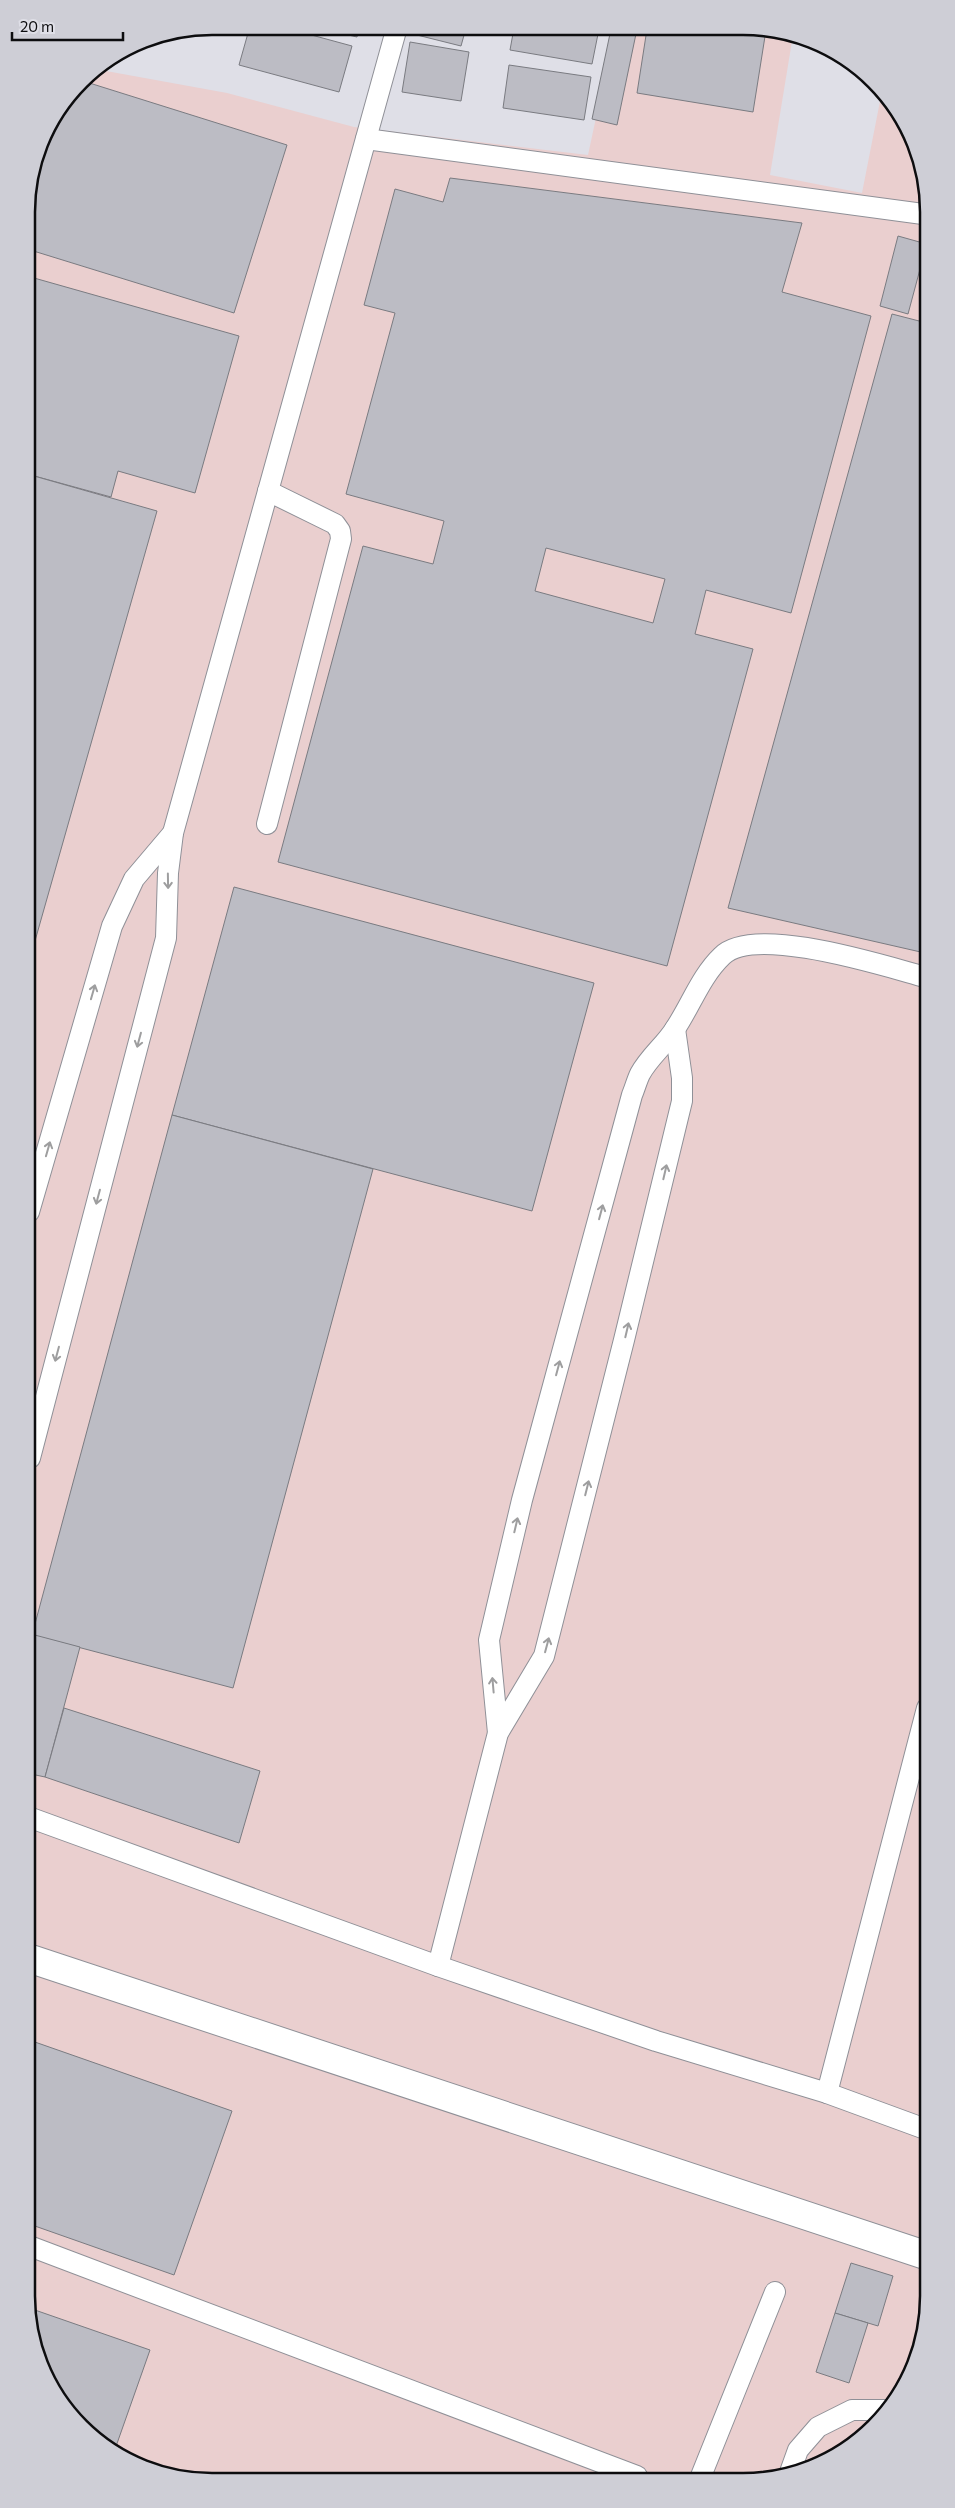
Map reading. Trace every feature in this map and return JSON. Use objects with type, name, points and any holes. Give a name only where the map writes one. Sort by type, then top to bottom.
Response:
[{"type":"street","points":[[35,1960],[920,2253]]},
{"type":"lane","points":[[35,1439],[166,938],[168,873],[173,833],[395,35]]},
{"type":"lane","points":[[366,139],[920,214]]},
{"type":"lane","points":[[266,824],[341,539],[340,531],[335,524],[268,491]]},
{"type":"lane","points":[[35,1191],[112,926],[134,879],[173,833]]},
{"type":"lane","points":[[498,1733],[489,1640],[522,1500],[632,1095],[640,1073],[676,1029],[693,996],[724,954],[737,948],[755,944],[815,949],[920,976]]},
{"type":"lane","points":[[438,1966],[498,1733],[544,1656],[585,1498],[682,1100],[682,1078],[676,1029]]},
{"type":"lane","points":[[827,2093],[920,1735]]},
{"type":"lane","points":[[35,1819],[438,1966],[656,2041],[827,2093],[920,2127]]},
{"type":"lane","points":[[35,2248],[629,2473]]},
{"type":"lane","points":[[702,2473],[775,2292]]},
{"type":"lane","points":[[792,2466],[798,2450],[818,2427],[852,2410],[878,2410]]},
{"type":"shaded area","points":[[614,35],[755,35],[792,42],[770,175],[862,193],[880,100],[907,144],[917,177],[920,200],[920,2308],[917,2331],[911,2353],[902,2374],[883,2404],[860,2429],[841,2443],[811,2460],[778,2470],[755,2473],[200,2473],[177,2470],[144,2460],[123,2449],[95,2429],[79,2413],[65,2394],[48,2364],[38,2331],[35,2308],[35,200],[38,177],[48,144],[59,123],[79,95],[106,71],[227,93],[354,127],[588,155]]},
{"type":"building","points":[[247,35],[311,35],[352,46],[339,92],[239,65]]},
{"type":"building","points":[[417,35],[464,35],[461,46]]},
{"type":"building","points":[[513,35],[598,35],[592,64],[510,50]]},
{"type":"building","points":[[610,35],[636,35],[617,125],[592,119]]},
{"type":"building","points":[[646,35],[755,35],[765,37],[753,112],[637,93]]},
{"type":"building","points":[[410,42],[469,52],[461,101],[402,92]]},
{"type":"building","points":[[509,65],[591,77],[584,120],[503,108]]},
{"type":"building","points":[[91,83],[287,145],[234,313],[35,251],[35,200],[38,177],[44,155],[59,123],[79,95]]},
{"type":"building","points":[[450,178],[802,223],[782,292],[871,316],[791,613],[706,590],[695,634],[753,649],[667,966],[278,862],[363,546],[433,564],[444,521],[346,494],[395,313],[364,305],[395,189],[443,202]],"holes":[[[546,548],[665,579],[653,623],[535,591]]]},
{"type":"building","points":[[898,236],[920,242],[920,269],[908,314],[880,306]]},
{"type":"building","points":[[35,278],[239,336],[195,493],[118,471],[111,497],[35,476]]},
{"type":"building","points":[[892,314],[920,321],[920,952],[728,908]]},
{"type":"building","points":[[35,476],[157,511],[35,941]]},
{"type":"building","points":[[234,887],[594,983],[532,1211],[172,1115]]},
{"type":"building","points":[[172,1115],[373,1169],[233,1688],[35,1636],[35,1624]]},
{"type":"building","points":[[35,1635],[80,1647],[45,1777],[35,1775]]},
{"type":"building","points":[[64,1708],[260,1771],[239,1843],[45,1777]]},
{"type":"building","points":[[35,2042],[232,2111],[174,2275],[35,2226]]},
{"type":"building","points":[[851,2263],[893,2276],[878,2326],[835,2313]]},
{"type":"building","points":[[35,2310],[150,2350],[117,2445],[95,2429],[79,2413],[65,2394],[53,2374],[44,2353],[38,2331]]},
{"type":"building","points":[[835,2313],[868,2323],[849,2383],[816,2372]]}]
